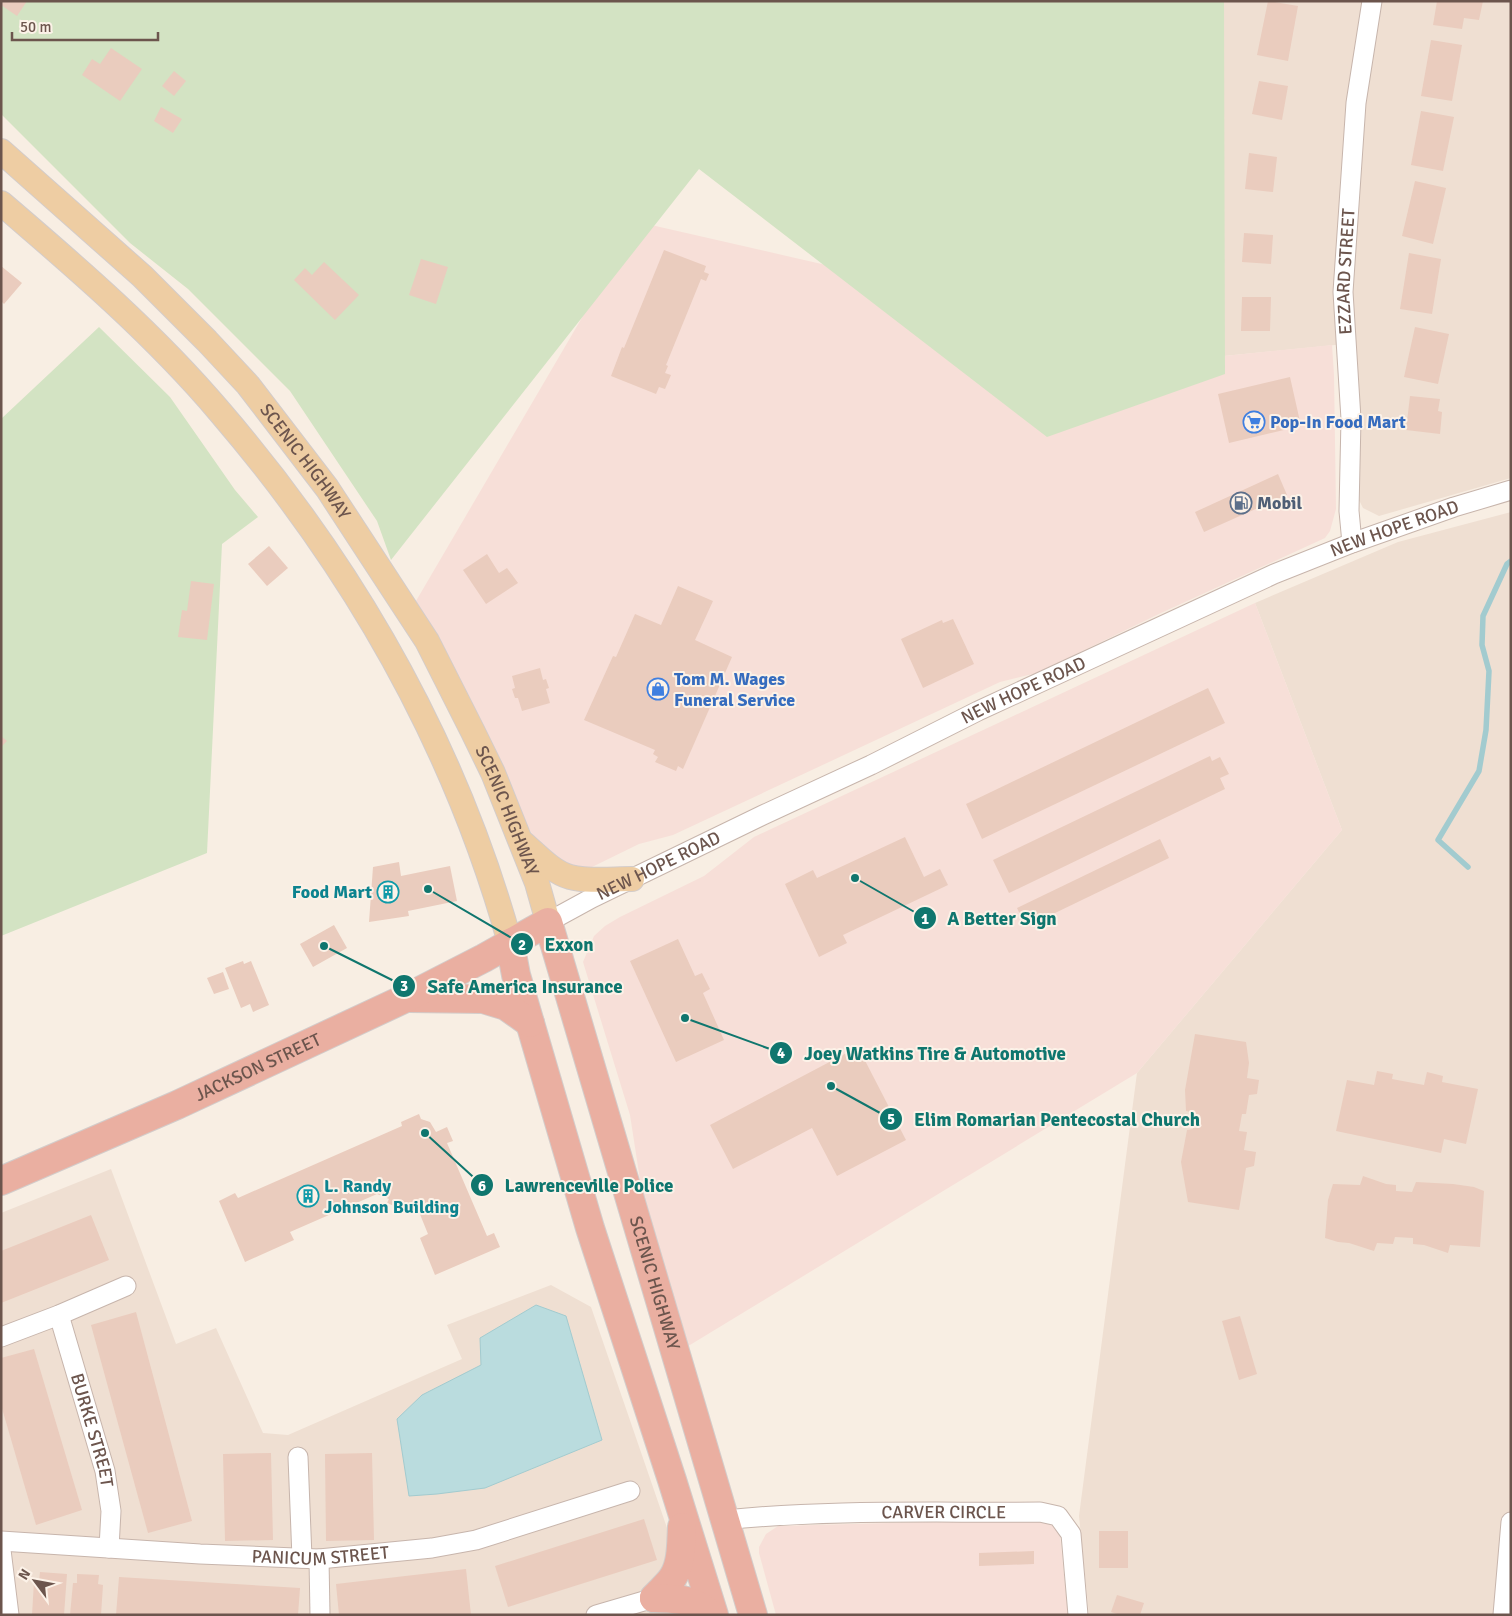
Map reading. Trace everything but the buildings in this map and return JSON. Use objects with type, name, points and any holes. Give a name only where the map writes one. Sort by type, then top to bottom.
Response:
[{"type":"highway","name":"JACKSON STREET","points":[[1,1181],[177,1105],[406,998],[484,958],[548,922]]},
{"type":"highway","name":"SCENIC HIGHWAY","points":[[548,922],[753,1615]]},
{"type":"highway","name":"SCENIC HIGHWAY","points":[[510,943],[516,975],[590,1228],[713,1615]]},
{"type":"highway","points":[[406,998],[483,999],[506,1006],[530,1023]]},
{"type":"highway","points":[[654,1598],[676,1571],[680,1552],[683,1516]]},
{"type":"highway","points":[[654,1598],[686,1600],[699,1604],[713,1615]]},
{"type":"main road","name":"SCENIC HIGHWAY","points":[[1,150],[142,276],[207,340],[248,385],[327,488],[427,641],[493,773],[537,884],[548,922]]},
{"type":"main road","name":"SCENIC HIGHWAY","points":[[1,203],[70,262],[154,342],[219,410],[302,513],[334,561],[396,664],[430,727],[469,817],[500,907],[510,943]]},
{"type":"main road","points":[[519,840],[549,866],[570,877],[632,879]]},
{"type":"street","name":"EZZARD STREET","points":[[1352,543],[1349,510],[1351,419],[1344,292],[1356,103],[1372,1]]},
{"type":"street","name":"NEW HOPE ROAD","points":[[548,922],[583,902],[871,765],[978,711],[1274,574],[1352,543],[1454,507],[1511,490]]},
{"type":"street","points":[[1,1337],[59,1315],[126,1286]]},
{"type":"street","name":"BURKE STREET","points":[[59,1315],[105,1471],[111,1511],[109,1548]]},
{"type":"street","points":[[298,1457],[310,1559],[320,1615]]},
{"type":"street","name":"PANICUM STREET","points":[[1,1541],[310,1559],[432,1548],[476,1540],[630,1491]]},
{"type":"street","name":"CARVER CIRCLE","points":[[725,1520],[898,1512],[1040,1512],[1058,1516],[1071,1534],[1078,1615]]},
{"type":"street","points":[[1503,1615],[1510,1529]]},
{"type":"street","points":[[1,1550],[9,1615]]},
{"type":"street","points":[[596,1615],[654,1598]]},
{"type":"shaded area","points":[[1224,1],[1511,1],[1511,478],[1379,516],[1363,508],[1356,494],[1355,343],[1224,356]]},
{"type":"shaded area","points":[[638,222],[1224,356],[1332,345],[1336,509],[1330,531],[1325,538],[1161,613],[1037,673],[1000,682],[673,835],[639,844],[592,867],[574,868],[542,852],[531,833],[463,689],[416,601]]},
{"type":"shaded area","points":[[1511,512],[1511,1615],[1089,1615],[1079,1516],[1137,1073],[1342,830],[1255,603],[1398,542]]},
{"type":"shaded area","points":[[1255,603],[1342,830],[1137,1073],[685,1348],[643,1199],[630,1115],[583,962],[594,936],[605,926],[620,917],[704,876],[754,837]]},
{"type":"shaded area","points":[[111,1169],[176,1344],[216,1328],[263,1433],[288,1435],[462,1359],[447,1325],[551,1285],[591,1307],[697,1615],[1,1615],[1,1213]]},
{"type":"shaded area","points":[[1033,1519],[1047,1522],[1056,1527],[1060,1535],[1068,1615],[776,1615],[759,1553],[759,1547],[766,1534],[778,1526]]},
{"type":"green space","points":[[1,1],[1224,1],[1225,374],[1047,437],[699,169],[391,560],[377,521],[290,391],[188,289],[130,243],[1,114]]},
{"type":"green space","points":[[99,327],[170,397],[235,490],[258,517],[222,544],[207,853],[1,936],[1,419]]},
{"type":"water","points":[[536,1305],[566,1316],[602,1440],[485,1488],[409,1496],[397,1419],[422,1395],[481,1365],[480,1338]]},
{"type":"waterway","points":[[1468,867],[1438,840],[1479,771],[1486,730],[1489,671],[1482,645],[1483,616],[1507,564],[1511,561]]},
{"type":"place","name":"Pop-In Food Mart","points":[[1254,422]]},
{"type":"place","name":"Mobil","points":[[1241,503]]},
{"type":"place","name":"Tom M. Wages Funeral Service","points":[[658,689]]},
{"type":"place","name":"A Better Sign","points":[[855,878]]},
{"type":"place","name":"Exxon","points":[[428,889]]},
{"type":"place","name":"Food Mart","points":[[388,892]]},
{"type":"place","name":"Safe America Insurance","points":[[324,946]]},
{"type":"place","name":"Joey Watkins Tire & Automotive","points":[[685,1018]]},
{"type":"place","name":"Elim Romarian Pentecostal Church","points":[[831,1086]]},
{"type":"place","name":"Lawrenceville Police","points":[[425,1133]]},
{"type":"place","name":"L. Randy Johnson Building","points":[[308,1196]]}]
